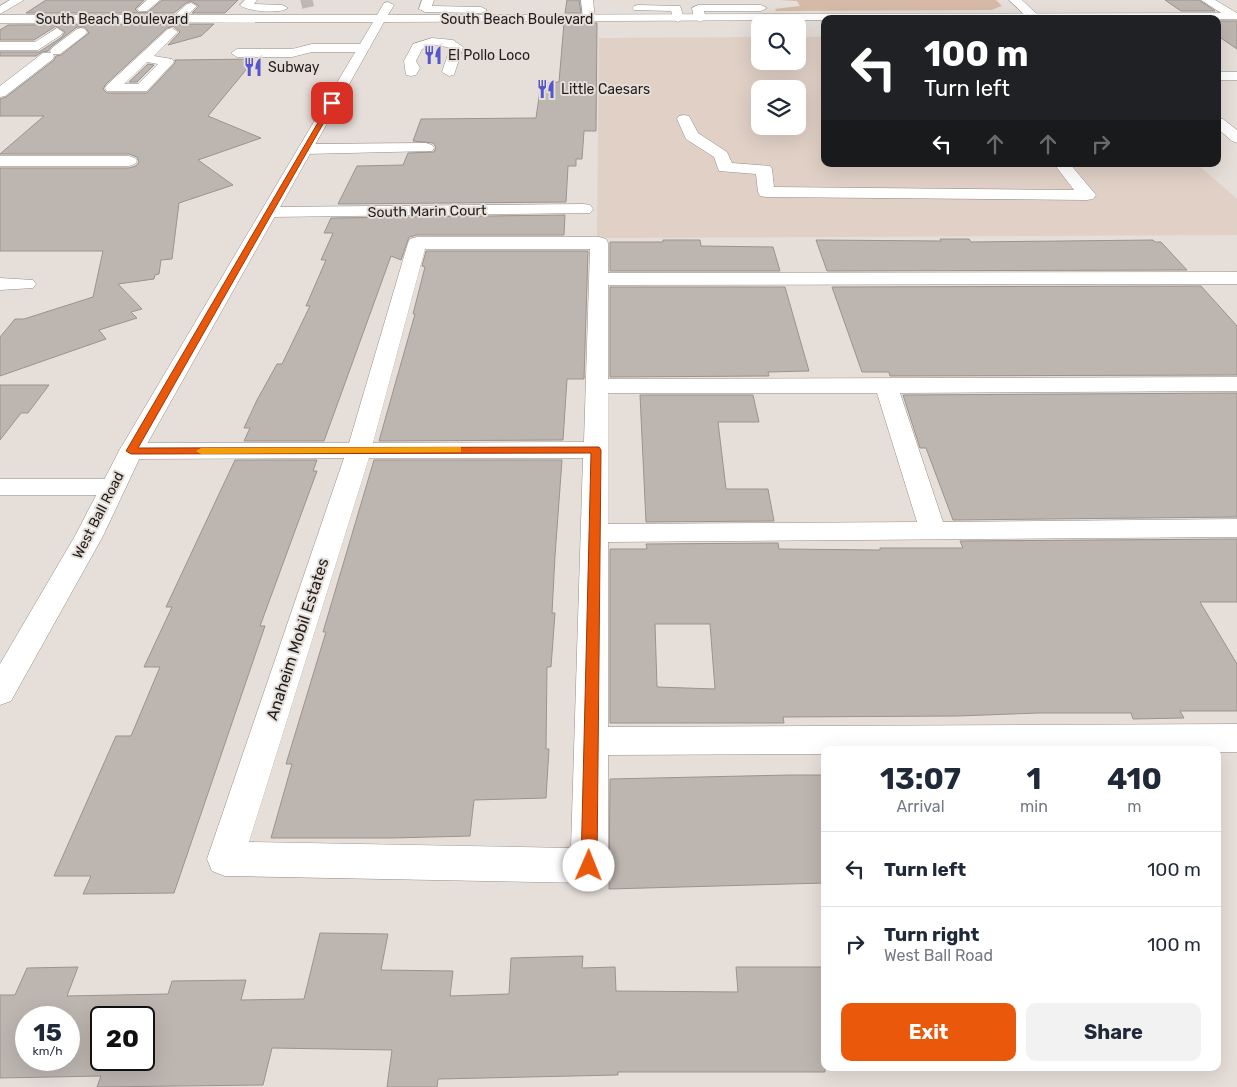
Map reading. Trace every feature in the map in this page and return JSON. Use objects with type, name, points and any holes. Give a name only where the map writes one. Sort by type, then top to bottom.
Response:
[{"type":"main road","points":[[0,11],[18,0]]},
{"type":"main road","points":[[138,13],[154,0]]},
{"type":"main road","points":[[251,0],[246,5],[250,7],[287,6],[271,19]]},
{"type":"main road","name":"West Ball Road","points":[[0,692],[88,536],[131,451],[364,48],[379,27],[391,0]]},
{"type":"main road","points":[[428,0],[425,9],[481,10]]},
{"type":"main road","points":[[587,0],[589,18]]},
{"type":"main road","points":[[1015,0],[1032,15]]},
{"type":"main road","points":[[1207,0],[1235,16]]},
{"type":"main road","points":[[177,19],[194,3]]},
{"type":"main road","name":"South Beach Boulevard","points":[[0,19],[138,13],[177,19],[271,19],[379,27],[589,18],[638,9],[678,18],[700,18],[761,8],[953,15]]},
{"type":"main road","name":"South Beach Boulevard","points":[[1221,16],[1235,16]]},
{"type":"main road","name":"South Beach Boulevard","points":[[355,32],[379,27]]},
{"type":"main road","name":"South Beach Boulevard","points":[[422,32],[452,31]]},
{"type":"main road","name":"South Beach Boulevard","points":[[0,93],[52,53],[86,32],[39,32]]},
{"type":"main road","points":[[0,46],[38,46],[57,32]]},
{"type":"main road","name":"South Beach Boulevard","points":[[145,58],[177,32],[154,32]]},
{"type":"main road","points":[[250,39],[237,53],[292,53],[312,48],[364,48]]},
{"type":"main road","points":[[411,72],[413,68],[410,61],[417,47],[426,43],[441,42],[454,44],[458,47],[449,72]]},
{"type":"main road","points":[[1221,76],[1237,76]]},
{"type":"main road","points":[[684,119],[690,136],[721,155],[724,168],[764,169],[766,192],[1087,195],[1064,167]]},
{"type":"main road","points":[[1221,125],[1237,138]]},
{"type":"main road","points":[[306,149],[426,148]]},
{"type":"main road","points":[[0,161],[129,160]]},
{"type":"main road","name":"South Marin Court","points":[[270,212],[584,209]]},
{"type":"main road","name":"Anaheim Mobil Estates","points":[[591,741],[589,866],[225,859],[359,450],[417,243],[599,243],[598,279]]},
{"type":"main road","points":[[1237,292],[1230,278],[598,279],[591,741],[1237,738]]},
{"type":"main road","points":[[0,284],[26,284]]},
{"type":"main road","points":[[597,386],[1237,384]]},
{"type":"main road","points":[[886,386],[933,531]]},
{"type":"main road","points":[[131,451],[596,450]]},
{"type":"main road","points":[[0,487],[113,487]]},
{"type":"main road","points":[[595,533],[1237,528]]},
{"type":"shaded area","points":[[779,0],[996,0],[1002,6],[991,10],[776,11],[775,9],[800,6],[797,1]]},
{"type":"shaded area","points":[[751,37],[751,70],[806,70],[806,37],[821,37],[821,167],[1200,167],[1237,199],[1237,235],[597,238],[599,38]]},
{"type":"building","points":[[46,0],[144,0],[135,9],[139,13],[26,13]]},
{"type":"building","points":[[162,0],[238,0],[225,13],[192,13],[199,6],[191,1],[174,13],[139,13],[148,12]]},
{"type":"building","points":[[567,0],[579,0],[581,13],[565,13]]},
{"type":"building","points":[[1165,0],[1199,0],[1215,11],[1181,11]]},
{"type":"building","points":[[1221,21],[1237,21],[1237,49],[1221,38]]},
{"type":"building","points":[[564,23],[597,23],[596,131],[584,131],[582,159],[576,159],[576,166],[568,166],[566,202],[338,204],[357,166],[403,165],[408,153],[434,152],[436,147],[433,143],[413,141],[421,119],[536,118],[541,83],[559,82]]},
{"type":"building","points":[[214,24],[201,36],[168,45],[180,32],[173,26],[167,28],[106,84],[103,89],[107,93],[147,93],[175,63],[175,60],[255,59],[208,116],[261,138],[198,160],[233,185],[179,203],[172,259],[161,260],[159,274],[155,275],[154,279],[118,284],[142,309],[131,312],[137,318],[99,330],[106,339],[0,376],[0,337],[15,319],[24,319],[93,297],[103,251],[0,251],[0,168],[129,168],[136,166],[139,162],[137,157],[129,154],[0,154],[44,116],[0,116],[0,99],[6,97],[54,60],[56,56],[61,55],[89,33],[85,27],[77,27],[48,51],[36,56],[0,56],[0,52],[39,52],[62,37],[65,32],[56,26],[34,40],[0,40],[0,30],[8,25]]},
{"type":"building","points":[[148,64],[154,65],[137,82],[129,82]]},
{"type":"building","points":[[565,215],[564,235],[417,235],[409,237],[401,260],[391,256],[324,441],[244,441],[250,428],[244,428],[257,400],[277,364],[282,364],[310,306],[306,306],[326,260],[321,260],[333,233],[324,233],[331,218]]},
{"type":"building","points":[[940,239],[969,239],[971,242],[1153,240],[1161,242],[1187,270],[827,271],[816,240],[941,241]]},
{"type":"building","points":[[663,240],[700,240],[701,246],[773,247],[780,271],[610,271],[610,242],[663,242]]},
{"type":"building","points":[[426,251],[588,251],[584,379],[567,379],[563,440],[379,441],[415,314],[413,314],[425,267],[422,266]]},
{"type":"building","points":[[1201,286],[1237,326],[1237,375],[890,376],[889,372],[862,372],[832,287]]},
{"type":"building","points":[[610,287],[785,287],[809,371],[768,372],[769,376],[610,377]]},
{"type":"building","points":[[0,385],[49,385],[28,413],[21,413],[0,440]]},
{"type":"building","points":[[1237,393],[1237,517],[953,520],[926,448],[920,448],[903,395]]},
{"type":"building","points":[[640,395],[753,395],[759,422],[718,422],[726,489],[768,489],[774,521],[646,522]]},
{"type":"building","points":[[235,460],[317,460],[313,471],[317,471],[260,626],[265,626],[174,893],[83,894],[91,876],[54,876],[116,736],[131,736],[160,667],[144,667],[172,607],[166,607]]},
{"type":"building","points":[[374,460],[562,460],[552,613],[555,613],[551,667],[547,667],[546,749],[549,749],[546,798],[474,800],[470,836],[271,838],[292,764],[286,764],[326,632],[323,632]]},
{"type":"building","points":[[1237,539],[1237,602],[1200,602],[1237,664],[1237,711],[1180,711],[1184,718],[1133,719],[1131,713],[1039,713],[958,716],[783,717],[784,723],[610,723],[610,549],[647,549],[646,544],[778,543],[779,549],[880,550],[880,548],[963,548],[960,541]],"holes":[[[655,624],[710,624],[715,689],[657,687]]]},
{"type":"building","points":[[821,775],[821,883],[609,889],[610,779]]},
{"type":"building","points":[[320,933],[388,934],[381,970],[453,971],[450,996],[509,994],[511,958],[583,956],[582,968],[615,967],[616,991],[738,992],[736,967],[821,967],[821,1071],[825,1072],[618,1072],[618,1075],[438,1079],[437,1087],[387,1087],[392,1050],[272,1048],[263,1085],[97,1087],[101,1076],[0,1078],[0,995],[15,995],[27,968],[78,967],[67,996],[168,994],[172,981],[246,980],[241,1000],[304,999]]},
{"type":"tunnel","points":[[301,3],[313,0]]},
{"type":"slow traffic","points":[[201,451],[458,450]]},
{"type":"place","name":"El Pollo Loco","points":[[433,55]]},
{"type":"place","name":"Subway","points":[[253,67]]},
{"type":"place","name":"Little Caesars","points":[[546,89]]},
{"type":"route","points":[[332,103],[131,451],[596,450],[589,866]]}]
